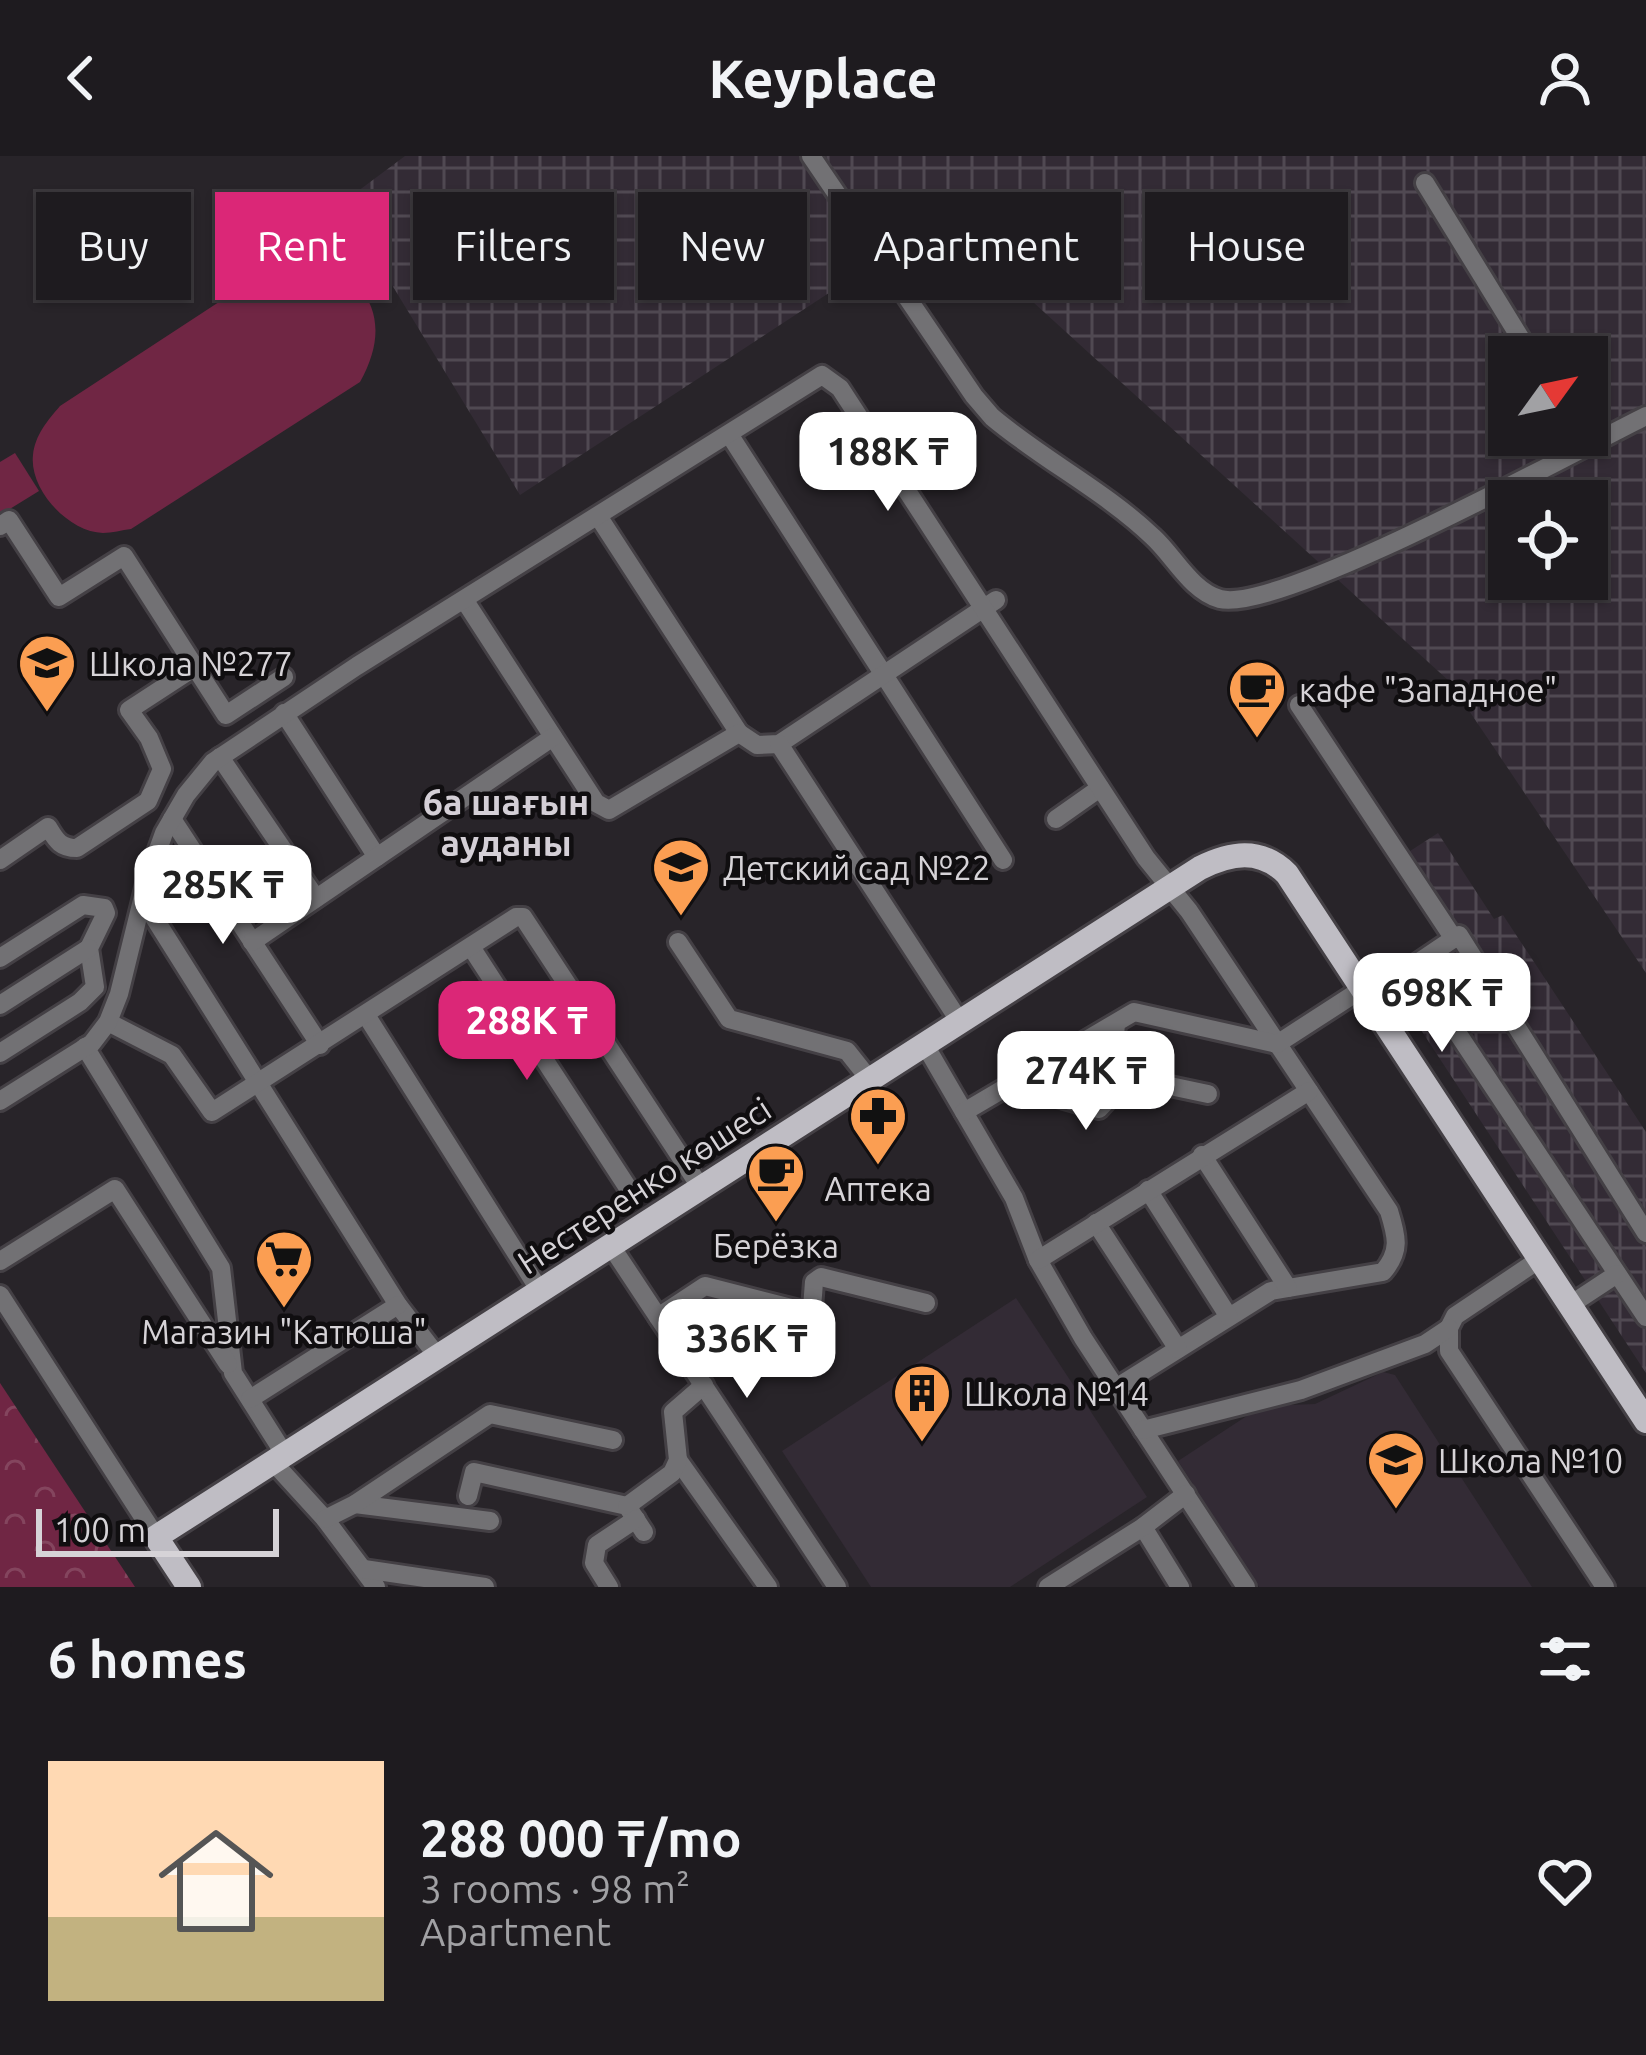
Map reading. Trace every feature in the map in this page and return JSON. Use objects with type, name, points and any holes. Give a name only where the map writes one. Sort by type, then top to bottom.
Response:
[{"type":"main road","name":"Нестеренко көшесі","points":[[156,1537],[960,1022],[1230,855],[1245,854],[1279,866],[1646,1420]]},
{"type":"main road","points":[[156,1537],[189,1587]]},
{"type":"street","points":[[811,156],[992,417],[1132,518],[1208,594],[1240,601],[1341,566],[1553,456]]},
{"type":"street","points":[[1425,183],[1519,336]]},
{"type":"street","points":[[0,1101],[85,1048],[108,1022],[147,880],[172,818],[220,757],[822,375],[830,377],[989,605],[1100,788],[1168,890],[1189,911],[1389,1211],[1397,1252],[1382,1272],[1271,1291],[1116,1388]]},
{"type":"street","points":[[1608,431],[1646,416]]},
{"type":"street","points":[[729,434],[1003,860]]},
{"type":"street","points":[[598,516],[739,733],[758,745],[778,744],[989,605]]},
{"type":"street","points":[[0,526],[9,520],[59,597],[124,556],[226,715],[284,676]]},
{"type":"street","points":[[465,601],[596,803],[609,809],[739,733]]},
{"type":"street","points":[[0,860],[48,827],[57,842],[76,848],[148,801],[162,769],[149,738],[129,710],[195,667]]},
{"type":"street","points":[[1299,705],[1456,937],[1646,1233]]},
{"type":"street","points":[[284,713],[377,857]]},
{"type":"street","points":[[252,942],[553,737]]},
{"type":"street","points":[[778,744],[960,1022]]},
{"type":"street","points":[[220,757],[316,898]]},
{"type":"street","points":[[1056,819],[1100,788]]},
{"type":"street","points":[[172,818],[320,1045]]},
{"type":"street","points":[[143,900],[398,1305],[438,1357]]},
{"type":"street","points":[[0,958],[83,905],[99,905],[106,913],[89,947],[0,1005]]},
{"type":"street","points":[[108,1022],[172,1055],[212,1112],[516,916],[531,924],[701,1188]]},
{"type":"street","points":[[964,1112],[1134,1012],[1277,1043],[1456,937]]},
{"type":"street","points":[[678,942],[729,1019],[847,1051],[870,1080]]},
{"type":"street","points":[[22,1087],[0,1053],[80,1002],[95,987],[89,947]]},
{"type":"street","points":[[471,947],[628,1188]]},
{"type":"street","points":[[1413,966],[1646,1317]]},
{"type":"street","points":[[366,1015],[541,1291]]},
{"type":"street","points":[[1012,1084],[1099,1108],[1107,1102],[1118,1075],[1116,1024]]},
{"type":"street","points":[[925,1045],[1014,1198],[1038,1260],[1246,1587]]},
{"type":"street","points":[[85,1048],[221,1268],[233,1372]]},
{"type":"street","points":[[1118,1075],[1208,1094]]},
{"type":"street","points":[[1038,1260],[1309,1091]]},
{"type":"street","points":[[1202,1155],[1288,1288]]},
{"type":"street","points":[[0,1261],[115,1189],[250,1399],[279,1459],[376,1587]]},
{"type":"street","points":[[1148,1190],[1229,1317]]},
{"type":"street","points":[[1096,1223],[1178,1349]]},
{"type":"street","points":[[611,1246],[837,1587]]},
{"type":"street","points":[[1143,1430],[1301,1390],[1425,1344],[1449,1328],[1463,1309],[1540,1259]]},
{"type":"street","points":[[1570,1305],[1617,1274]]},
{"type":"street","points":[[658,1317],[705,1286],[807,1312],[812,1308],[814,1282],[821,1277],[926,1303]]},
{"type":"street","points":[[1,1300],[156,1537]]},
{"type":"street","points":[[250,1399],[398,1305]]},
{"type":"street","points":[[1449,1328],[1448,1352],[1605,1587]]},
{"type":"street","points":[[704,1385],[673,1412],[678,1460],[768,1587]]},
{"type":"street","points":[[325,1519],[490,1414],[613,1440]]},
{"type":"street","points":[[609,1587],[594,1563],[597,1545],[636,1519],[678,1460]]},
{"type":"street","points":[[468,1496],[474,1472],[636,1519]]},
{"type":"street","points":[[1048,1587],[1186,1494]]},
{"type":"street","points":[[355,1504],[490,1521]]},
{"type":"street","points":[[1143,1527],[1176,1581],[1153,1587]]},
{"type":"street","points":[[364,1569],[485,1587]]},
{"type":"shaded area","points":[[405,156],[1646,156],[1646,973],[1449,681],[1031,300],[1121,300],[1121,192],[831,192],[831,292],[520,495],[389,280],[389,192],[357,192]]},
{"type":"shaded area","points":[[1438,833],[1494,919],[1503,915],[1646,1132],[1646,1373],[1396,992],[1453,954],[1393,862]]},
{"type":"shaded area","points":[[1016,1298],[1147,1497],[1010,1587],[871,1587],[782,1451]]},
{"type":"shaded area","points":[[1383,1372],[1395,1375],[1532,1587],[1259,1587],[1178,1461],[1262,1406],[1315,1404]]},
{"type":"green space","points":[[222,300],[367,300],[371,306],[375,342],[360,382],[131,529],[90,531],[64,517],[44,494],[33,468],[34,448],[60,406]]},
{"type":"green space","points":[[15,453],[39,491],[0,515],[0,462]]},
{"type":"green space","points":[[0,1383],[135,1587],[0,1587]]},
{"type":"place","name":"Школа №277","points":[[47,714]]},
{"type":"place","name":"кафе \"Западное\"","points":[[1257,740]]},
{"type":"place","name":"Детский сад №22","points":[[681,918]]},
{"type":"place","name":"Аптека","points":[[878,1167]]},
{"type":"place","name":"Берёзка","points":[[776,1224]]},
{"type":"place","name":"Магазин \"Катюша\"","points":[[284,1310]]},
{"type":"place","name":"Школа №14","points":[[922,1444]]},
{"type":"place","name":"Школа №10","points":[[1396,1511]]},
{"type":"district","name":"6а шағын ауданы","points":[[506,822]]}]
